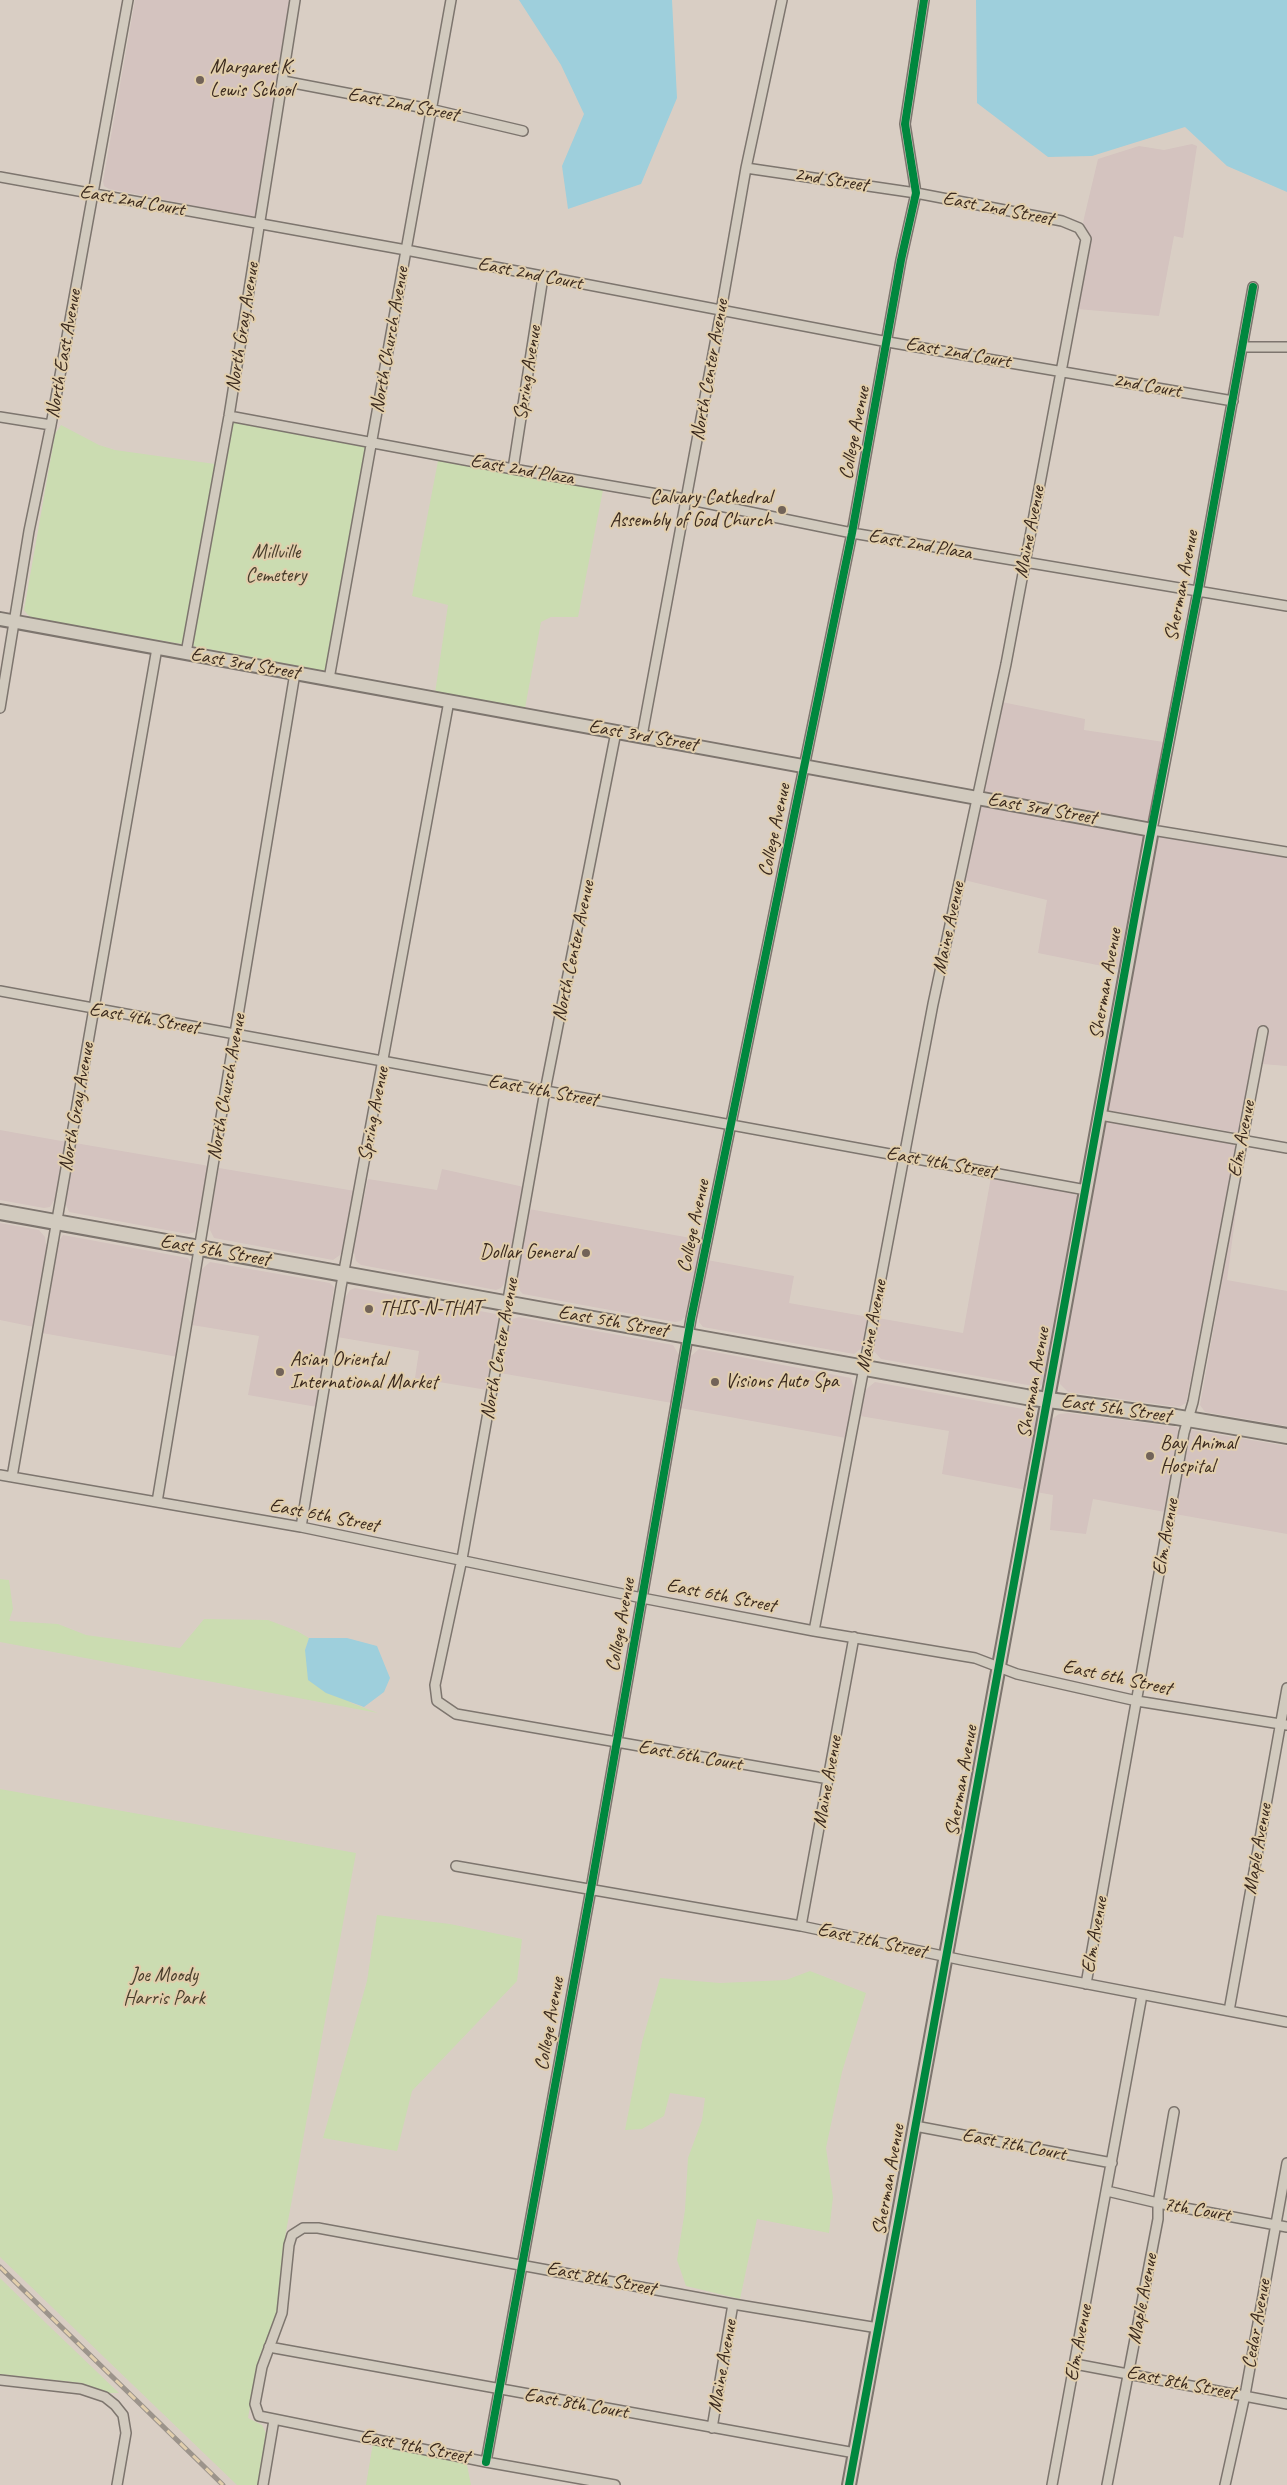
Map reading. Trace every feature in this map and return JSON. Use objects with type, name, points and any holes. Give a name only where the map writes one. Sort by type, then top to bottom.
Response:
[{"type":"main road","name":"East 5th Street","points":[[0,1212],[864,1368],[1048,1400],[1188,1419],[1287,1436]]},
{"type":"street","name":"North East Avenue","points":[[0,708],[29,531],[51,425],[128,0]]},
{"type":"street","name":"North Gray Avenue","points":[[186,653],[230,416],[295,0]]},
{"type":"street","name":"North Church Avenue","points":[[329,679],[451,0]]},
{"type":"street","name":"College Avenue","points":[[486,2462],[591,1889],[689,1336],[852,533],[916,193],[905,124],[924,0]]},
{"type":"street","name":"North Center Avenue","points":[[642,736],[722,311],[746,168],[782,3]]},
{"type":"street","name":"East 2nd Street","points":[[283,81],[430,109],[523,131]]},
{"type":"street","name":"2nd Street","points":[[746,168],[916,193]]},
{"type":"street","name":"East 2nd Court","points":[[0,177],[406,250],[888,342],[1060,371]]},
{"type":"street","name":"East 2nd Street","points":[[916,193],[1062,221],[1079,228]]},
{"type":"street","name":"Maine Avenue","points":[[814,1631],[933,1004],[1006,664],[1086,239],[1079,228]]},
{"type":"street","name":"Spring Avenue","points":[[513,469],[543,276]]},
{"type":"street","name":"Sherman Avenue","points":[[849,2485],[1253,287]]},
{"type":"street","points":[[1242,347],[1287,347]]},
{"type":"street","name":"2nd Court","points":[[1060,371],[1233,401]]},
{"type":"street","name":"East 2nd Plaza","points":[[230,416],[686,499],[852,533],[1287,606]]},
{"type":"street","points":[[0,417],[51,425]]},
{"type":"street","name":"East 3rd Street","points":[[0,619],[1152,830],[1287,852]]},
{"type":"street","name":"North Gray Avenue","points":[[12,1477],[157,648]]},
{"type":"street","name":"North Church Avenue","points":[[158,1502],[295,673]]},
{"type":"street","name":"Spring Avenue","points":[[301,1527],[344,1274],[449,701]]},
{"type":"street","name":"North Center Avenue","points":[[437,1700],[436,1685],[462,1559],[545,1091],[616,732]]},
{"type":"street","name":"East 4th Street","points":[[0,991],[95,1010],[545,1091],[730,1127],[905,1156],[1086,1190]]},
{"type":"street","name":"Elm Avenue","points":[[1086,1984],[1188,1419],[1263,1032]]},
{"type":"street","points":[[1100,1115],[1287,1148]]},
{"type":"street","name":"East 6th Street","points":[[0,1475],[301,1527],[642,1598],[814,1631],[975,1658],[1017,1674],[1137,1701],[1284,1725]]},
{"type":"street","name":"Maine Avenue","points":[[801,1926],[854,1638]]},
{"type":"street","name":"Maple Avenue","points":[[1229,2011],[1284,1725],[1287,1688]]},
{"type":"street","name":"East 6th Court","points":[[437,1700],[456,1714],[616,1744],[829,1779]]},
{"type":"street","name":"East 7th Street","points":[[456,1866],[801,1926],[946,1957],[1287,2022]]},
{"type":"street","name":"Elm Avenue","points":[[1052,2485],[1108,2191],[1142,1995]]},
{"type":"street","name":"Maple Avenue","points":[[1107,2485],[1158,2219],[1158,2203],[1174,2112]]},
{"type":"street","name":"East 7th Court","points":[[916,2126],[1112,2163]]},
{"type":"street","name":"Cedar Avenue","points":[[1225,2485],[1245,2395],[1287,2163]]},
{"type":"street","name":"7th Court","points":[[1108,2191],[1158,2203],[1287,2226]]},
{"type":"street","name":"East 8th Street","points":[[269,2347],[282,2313],[289,2242],[296,2231],[306,2227],[733,2304],[878,2328]]},
{"type":"street","name":"Maine Avenue","points":[[712,2428],[733,2304]]},
{"type":"street","points":[[263,2485],[274,2420],[259,2416],[255,2406],[262,2367],[269,2347]]},
{"type":"street","name":"East 8th Court","points":[[269,2347],[498,2390],[855,2453]]},
{"type":"street","name":"East 8th Street","points":[[1075,2364],[1287,2404]]},
{"type":"street","points":[[0,2380],[81,2389],[104,2397],[123,2415],[126,2433],[117,2485]]},
{"type":"street","name":"East 9th Street","points":[[274,2420],[486,2462],[615,2485]]},
{"type":"shaded area","name":"Margaret K. Lewis School","points":[[135,0],[291,0],[257,218],[109,189],[104,186],[103,181]]},
{"type":"shaded area","points":[[1192,144],[1197,146],[1183,238],[1174,236],[1159,316],[1077,309],[1091,240],[1083,223],[1098,159],[1139,146],[1164,150]]},
{"type":"shaded area","points":[[1002,702],[1085,719],[1084,730],[1164,742],[1148,822],[982,791]]},
{"type":"shaded area","points":[[980,802],[1146,833],[1122,970],[1038,953],[1047,900],[964,880]]},
{"type":"shaded area","points":[[1156,835],[1287,858],[1287,1066],[1262,1064],[1268,1027],[1259,1025],[1239,1133],[1106,1110]]},
{"type":"shaded area","points":[[1104,1121],[1237,1144],[1186,1403],[1179,1407],[1068,1392],[1060,1384],[1058,1377],[1064,1333]]},
{"type":"shaded area","points":[[0,1130],[67,1142],[57,1196],[50,1207],[44,1208],[0,1200]]},
{"type":"shaded area","points":[[75,1143],[209,1166],[195,1232],[188,1234],[69,1212],[65,1202]]},
{"type":"shaded area","points":[[219,1168],[355,1191],[344,1249],[340,1255],[333,1260],[214,1238],[209,1224]]},
{"type":"shaded area","points":[[442,1169],[524,1187],[506,1281],[501,1288],[496,1290],[361,1265],[356,1261],[353,1248],[368,1179],[437,1190]]},
{"type":"shaded area","points":[[1241,1174],[1227,1280],[1287,1291],[1287,1426],[1205,1412],[1200,1405]]},
{"type":"shaded area","points":[[991,1177],[1074,1193],[1078,1197],[1044,1382],[1039,1387],[881,1359],[873,1350],[878,1318],[963,1333]]},
{"type":"shaded area","points":[[529,1209],[702,1240],[685,1317],[681,1321],[675,1322],[523,1294],[520,1291],[517,1277]]},
{"type":"shaded area","points":[[0,1223],[39,1230],[45,1237],[47,1253],[34,1327],[0,1320]]},
{"type":"shaded area","points":[[63,1235],[188,1258],[192,1266],[178,1357],[42,1333],[58,1243]]},
{"type":"shaded area","points":[[707,1260],[794,1276],[789,1303],[869,1317],[863,1347],[854,1354],[703,1327],[699,1322],[698,1311]]},
{"type":"shaded area","points":[[210,1262],[330,1283],[334,1287],[317,1407],[248,1395],[259,1336],[192,1325],[202,1269]]},
{"type":"shaded area","points":[[355,1288],[496,1314],[498,1329],[487,1390],[415,1378],[419,1351],[337,1337],[345,1298],[350,1290]]},
{"type":"shaded area","points":[[519,1317],[673,1345],[679,1355],[672,1403],[500,1373],[509,1326],[513,1319]]},
{"type":"shaded area","points":[[699,1349],[851,1378],[854,1388],[846,1438],[680,1408],[691,1356]]},
{"type":"shaded area","points":[[875,1382],[1034,1411],[1037,1416],[1037,1424],[1026,1490],[942,1474],[949,1431],[860,1416],[865,1390]]},
{"type":"shaded area","points":[[1068,1413],[1177,1427],[1179,1435],[1165,1512],[1093,1499],[1086,1534],[1050,1530],[1053,1495],[1036,1492],[1052,1419],[1059,1414]]},
{"type":"shaded area","points":[[1191,1430],[1287,1446],[1287,1534],[1175,1514],[1188,1436]]},
{"type":"green space","name":"Millville Cemetery","points":[[238,422],[363,445],[366,448],[328,666],[324,671],[193,646],[231,428],[234,423]]},
{"type":"green space","name":"Millville Cemetery","points":[[61,425],[99,445],[115,450],[215,464],[185,641],[182,644],[34,619],[24,610],[55,434]]},
{"type":"green space","points":[[438,461],[603,490],[578,617],[551,617],[541,622],[525,708],[435,693],[448,605],[412,596]]},
{"type":"green space","points":[[0,1579],[9,1580],[13,1609],[9,1621],[58,1624],[86,1635],[180,1648],[204,1619],[268,1620],[297,1631],[309,1638],[305,1650],[351,1703],[378,1713],[0,1642]]},
{"type":"green space","name":"Joe Moody Harris Park","points":[[0,1789],[356,1853],[285,2237],[278,2311],[259,2358],[248,2418],[262,2425],[266,2433],[258,2485],[237,2485],[0,2257]]},
{"type":"green space","points":[[377,1915],[450,1924],[522,1939],[517,1981],[412,2091],[397,2151],[323,2138],[367,1981]]},
{"type":"green space","points":[[810,1971],[866,1993],[842,2072],[826,2148],[833,2197],[829,2233],[757,2219],[740,2299],[686,2286],[677,2260],[685,2210],[688,2158],[702,2120],[705,2098],[670,2093],[664,2116],[642,2129],[625,2130],[642,2042],[660,1978],[720,1983],[786,1980]]},
{"type":"green space","points":[[0,2278],[119,2393],[108,2393],[82,2383],[0,2374]]},
{"type":"green space","points":[[373,2443],[466,2460],[471,2485],[366,2485]]},
{"type":"water","points":[[519,0],[672,0],[677,98],[641,184],[568,209],[562,166],[584,114],[561,65]]},
{"type":"water","points":[[976,0],[1287,0],[1287,192],[1227,166],[1185,127],[1092,156],[1048,157],[977,103]]},
{"type":"water","points":[[309,1638],[347,1638],[377,1646],[390,1678],[384,1692],[364,1707],[326,1693],[308,1680],[305,1650]]},
{"type":"railway","points":[[0,2267],[223,2485]]},
{"type":"cycle path","points":[[486,2462],[591,1889],[691,1319],[852,533],[901,260],[916,193],[905,124],[924,0]]},
{"type":"cycle path","points":[[849,2485],[1137,904],[1198,591],[1253,287]]},
{"type":"place","name":"Margaret K. Lewis School","points":[[200,80]]},
{"type":"place","name":"Calvary Cathedral Assembly of God Church","points":[[782,510]]},
{"type":"place","name":"Dollar General","points":[[586,1253]]},
{"type":"place","name":"THIS-N-THAT","points":[[369,1309]]},
{"type":"place","name":"Asian Oriental International Market","points":[[280,1372]]},
{"type":"place","name":"Visions Auto Spa","points":[[715,1382]]},
{"type":"place","name":"Bay Animal Hospital","points":[[1150,1456]]}]
